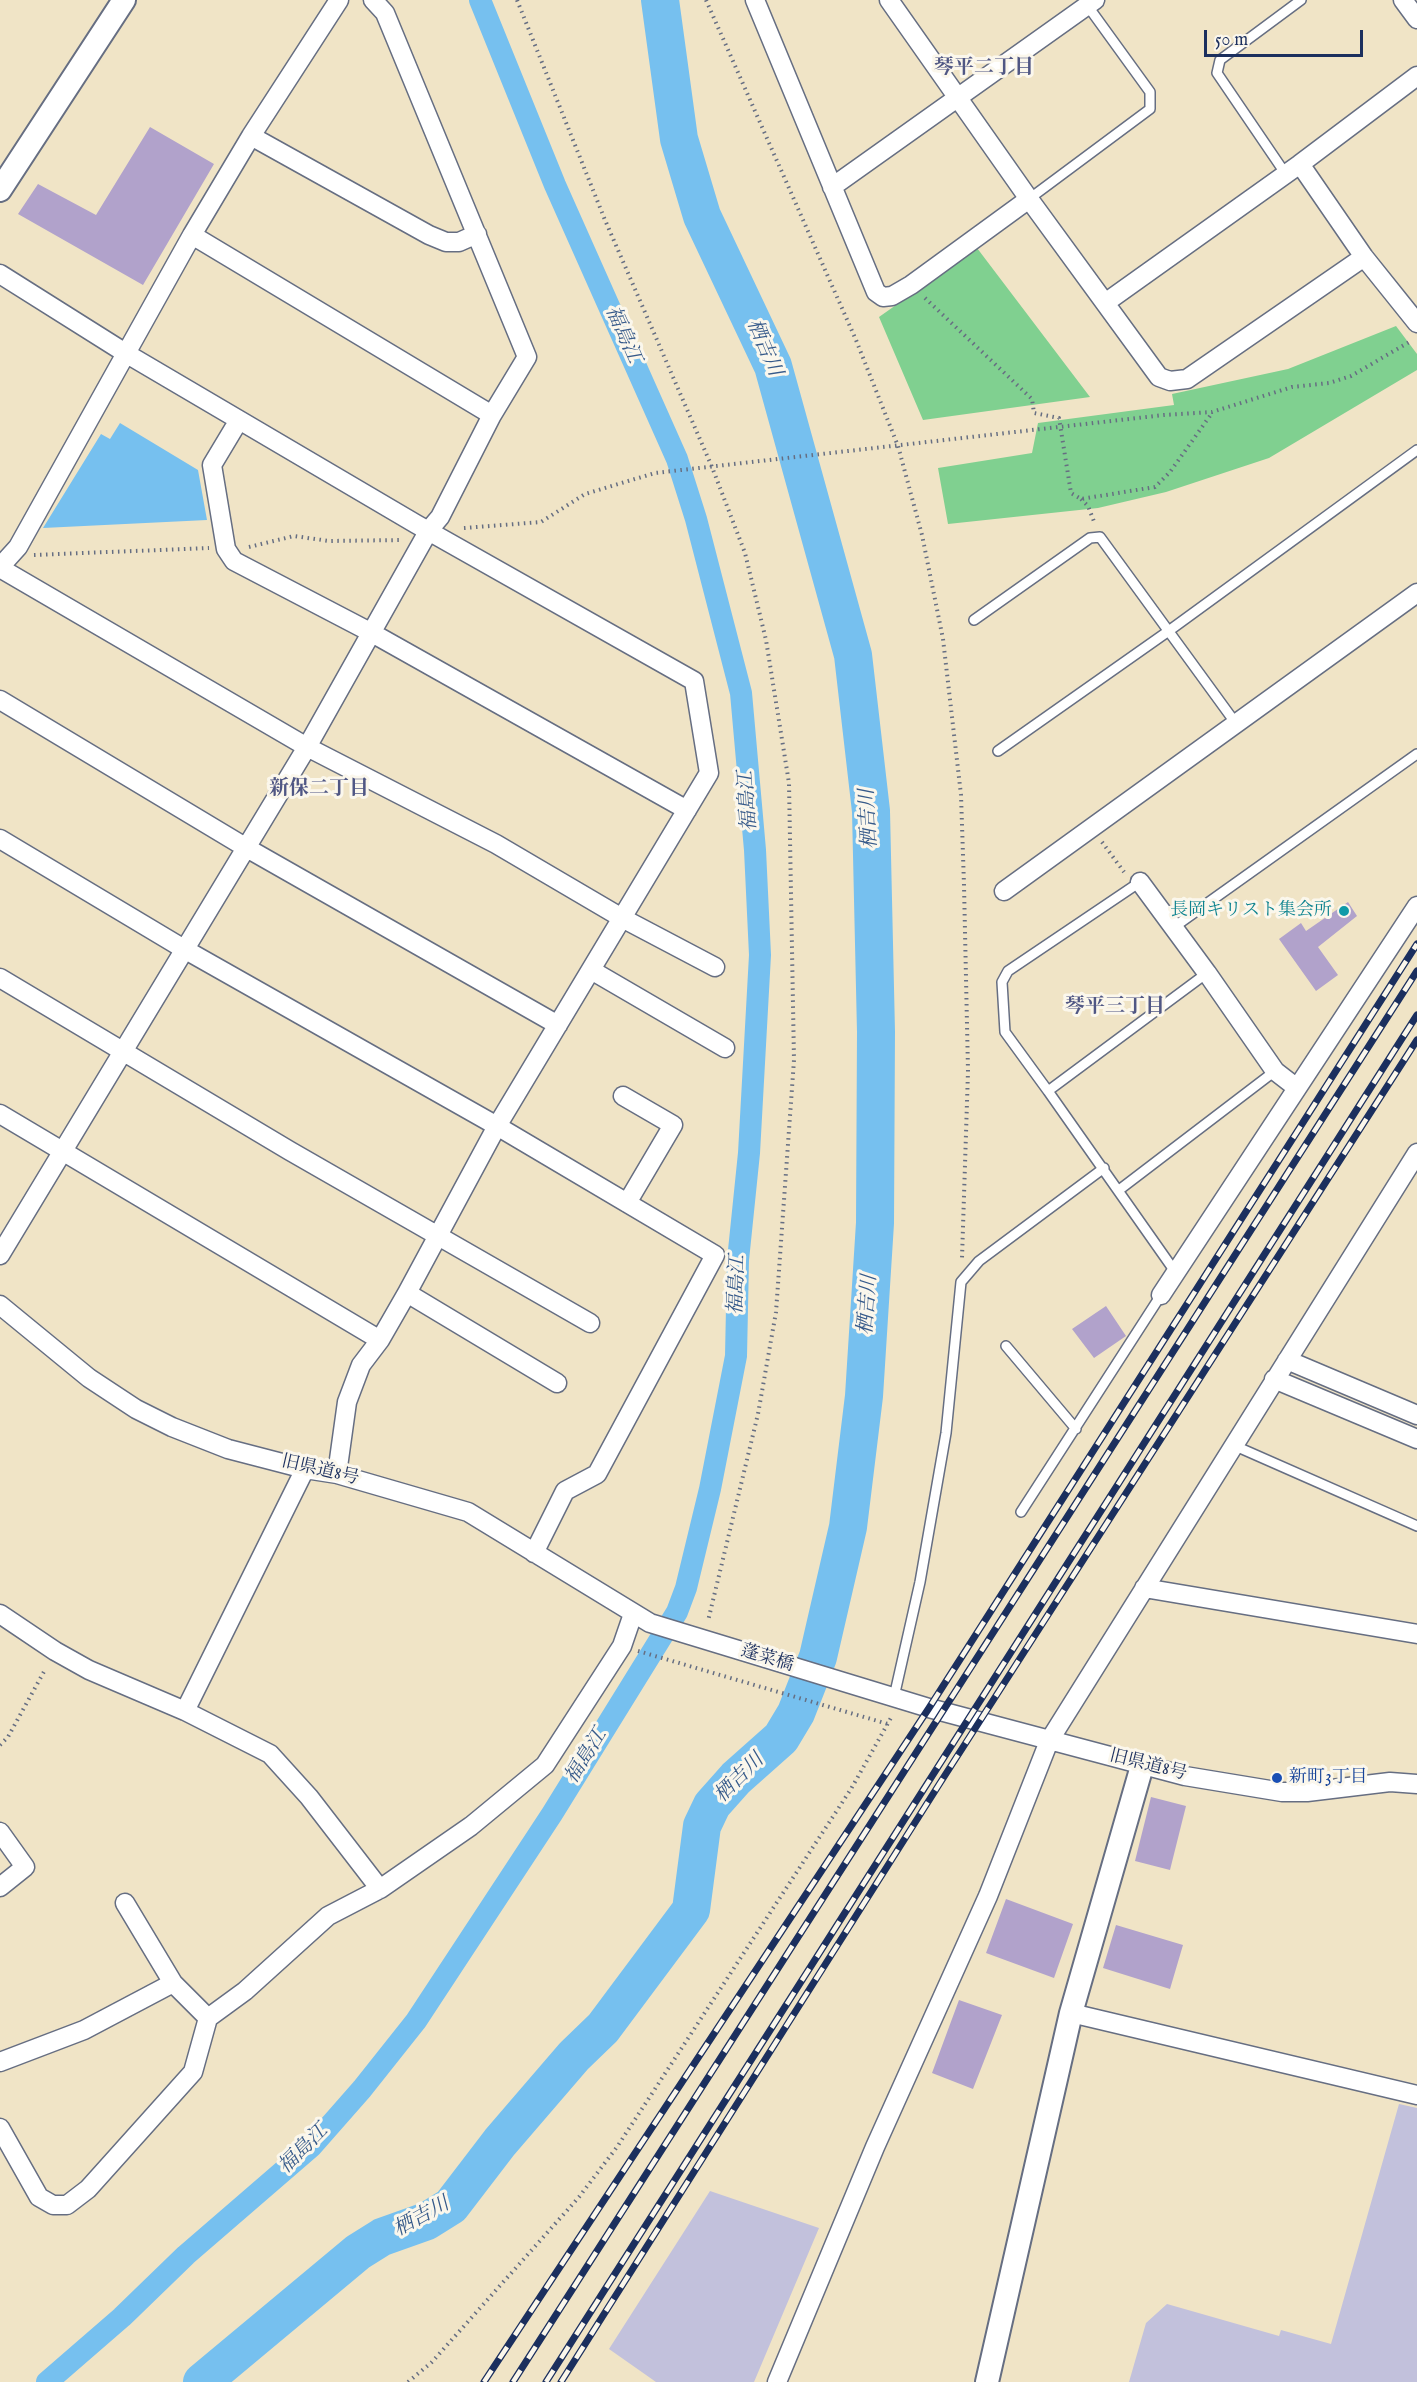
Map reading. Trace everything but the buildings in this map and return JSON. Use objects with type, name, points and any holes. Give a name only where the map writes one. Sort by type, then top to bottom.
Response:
[{"type":"street","points":[[0,190],[124,0]]},
{"type":"street","points":[[339,0],[251,136],[192,235],[18,547],[0,567],[306,747],[496,844],[622,918],[715,967]]},
{"type":"street","points":[[0,1255],[124,1053],[306,747],[429,530],[440,517],[492,415],[527,357],[385,13],[374,0]]},
{"type":"street","points":[[755,0],[876,292],[883,297],[892,296],[911,285],[1029,199]]},
{"type":"street","points":[[1403,0],[1417,19]]},
{"type":"street","points":[[891,1],[1029,199],[1159,376],[1170,381],[1187,379],[1364,257]]},
{"type":"street","points":[[831,187],[1091,3]]},
{"type":"street","points":[[1105,303],[1417,76]]},
{"type":"street","points":[[251,136],[429,235],[446,242],[459,242],[477,234]]},
{"type":"street","points":[[1292,168],[1417,322]]},
{"type":"street","points":[[192,235],[492,415]]},
{"type":"street","points":[[0,274],[127,354],[239,420],[694,681],[709,773],[497,1125],[407,1293],[380,1340],[361,1365],[347,1402],[337,1474]]},
{"type":"street","points":[[239,420],[212,465],[229,555],[240,566],[372,633],[687,810]]},
{"type":"street","points":[[1004,891],[1238,725],[1417,594]]},
{"type":"street","points":[[0,700],[245,847],[558,1025]]},
{"type":"street","points":[[0,838],[184,949],[497,1125],[715,1255],[597,1474],[565,1491],[534,1553]]},
{"type":"street","points":[[1140,882],[1208,973],[1275,1071],[1297,1088]]},
{"type":"street","points":[[1161,1294],[1417,906]]},
{"type":"street","points":[[591,970],[724,1048]]},
{"type":"street","points":[[0,978],[124,1053],[590,1323]]},
{"type":"street","points":[[623,1096],[673,1125],[627,1203]]},
{"type":"street","points":[[0,1114],[380,1340]]},
{"type":"street","points":[[777,2382],[880,2137],[988,1896],[1050,1741],[1274,1379],[1412,1172],[1417,1153]]},
{"type":"street","points":[[407,1293],[557,1383]]},
{"type":"street","name":"旧県道8号","points":[[0,1305],[89,1378],[136,1409],[172,1427],[228,1449],[305,1469],[337,1474],[468,1512],[650,1623]]},
{"type":"street","points":[[1287,1360],[1417,1415]]},
{"type":"street","points":[[1274,1379],[1417,1439]]},
{"type":"street","points":[[185,1711],[305,1469]]},
{"type":"street","points":[[1144,1588],[1417,1634]]},
{"type":"street","points":[[0,1614],[55,1651],[89,1670],[185,1711],[270,1754],[309,1797],[380,1889]]},
{"type":"street","points":[[0,2128],[39,2197],[52,2205],[67,2205],[88,2189],[193,2072],[208,2018],[245,1991],[328,1916],[380,1889],[471,1826],[545,1764],[622,1646],[633,1614]]},
{"type":"street","name":"蓬菜橋","points":[[650,1623],[893,1697]]},
{"type":"street","name":"旧県道8号","points":[[893,1697],[1142,1766],[1242,1787],[1282,1792],[1307,1792],[1390,1782],[1417,1784]]},
{"type":"street","points":[[987,2382],[1071,2013],[1142,1766]]},
{"type":"street","points":[[0,1832],[25,1867],[0,1887]]},
{"type":"street","points":[[125,1903],[173,1983],[208,2018]]},
{"type":"street","points":[[0,2062],[84,2030],[173,1983]]},
{"type":"street","points":[[1071,2013],[1417,2095]]},
{"type":"lane","points":[[1292,168],[1217,73],[1220,60],[1301,0]]},
{"type":"lane","points":[[1029,199],[1150,109],[1150,92],[1091,3]]},
{"type":"lane","points":[[998,751],[1170,630],[1417,450]]},
{"type":"lane","points":[[974,620],[1090,538],[1100,537],[1238,725]]},
{"type":"lane","points":[[1174,927],[1417,754]]},
{"type":"lane","points":[[1140,882],[1008,971],[1002,982],[1005,1032],[1104,1168],[1176,1274]]},
{"type":"lane","points":[[1048,1090],[1208,973]]},
{"type":"lane","points":[[1119,1190],[1275,1071]]},
{"type":"lane","points":[[893,1697],[920,1582],[946,1433],[961,1282],[979,1261],[1104,1168]]},
{"type":"lane","points":[[1021,1512],[1161,1294]]},
{"type":"lane","points":[[1006,1346],[1076,1429]]},
{"type":"lane","points":[[1233,1445],[1417,1526]]},
{"type":"path","points":[[517,0],[605,220],[712,467],[745,553],[766,640],[789,783],[794,1060],[776,1312],[758,1414],[704,1640]]},
{"type":"path","points":[[706,0],[856,340],[898,446],[922,536],[943,639],[961,795],[968,1071],[961,1282]]},
{"type":"path","points":[[911,285],[1032,399],[1034,413],[1059,418],[1071,493],[1088,506],[1100,537]]},
{"type":"path","points":[[454,526],[463,528],[541,522],[585,494],[655,473],[702,470],[720,466],[1164,415],[1212,412],[1292,387],[1329,383],[1351,376],[1409,343]]},
{"type":"path","points":[[1081,499],[1155,487],[1170,472],[1212,412]]},
{"type":"path","points":[[247,548],[263,542],[294,536],[329,541],[402,540]]},
{"type":"path","points":[[34,555],[209,549]]},
{"type":"path","points":[[1092,828],[1129,877],[1140,882]]},
{"type":"path","points":[[633,1650],[888,1724]]},
{"type":"path","points":[[0,1745],[8,1737],[55,1651]]},
{"type":"path","points":[[408,2382],[432,2362],[579,2197],[617,2147],[850,1789],[888,1724],[893,1697]]},
{"type":"shaded area","points":[[1399,2104],[1417,2108],[1417,2382],[1129,2382],[1146,2323],[1167,2304],[1279,2336],[1281,2330],[1331,2344]]},
{"type":"shaded area","points":[[710,2191],[819,2228],[754,2382],[656,2382],[609,2349]]},
{"type":"green space","points":[[977,248],[1090,397],[923,420],[879,317]]},
{"type":"green space","points":[[1396,326],[1417,354],[1417,370],[1269,458],[1166,492],[1098,508],[948,524],[938,468],[1032,453],[1038,423],[1174,405],[1172,394],[1288,369]]},
{"type":"water","points":[[120,423],[198,470],[207,520],[43,528],[101,434],[110,439]]},
{"type":"waterway","name":"福島江","points":[[47,2382],[122,2317],[186,2255],[311,2147],[362,2089],[416,2021],[552,1814],[677,1612],[686,1588],[710,1489],[736,1356],[738,1260],[749,1153],[760,955],[755,850],[741,693],[696,519],[677,459],[555,185],[480,0]]},
{"type":"waterway","name":"栖吉川","points":[[202,2382],[358,2252],[382,2237],[427,2221],[451,2206],[500,2142],[574,2056],[603,2028],[691,1910],[702,1826],[712,1805],[736,1778],[781,1738],[796,1713],[818,1657],[848,1527],[864,1396],[875,1223],[876,1032],[871,811],[853,655],[773,366],[702,216],[679,139],[660,0]]},
{"type":"railway","points":[[484,2382],[929,1708],[1417,944]]},
{"type":"railway","points":[[513,2382],[1417,971]]},
{"type":"railway","points":[[546,2382],[1417,1015]]},
{"type":"railway","points":[[561,2382],[940,1783],[1417,1040]]},
{"type":"place","name":"長岡キリスト集会所","points":[[1344,911]]},
{"type":"place","name":"新町3丁目","points":[[1277,1778]]},
{"type":"district","name":"琴平二丁目","points":[[984,69]]},
{"type":"district","name":"新保二丁目","points":[[319,790]]},
{"type":"district","name":"琴平三丁目","points":[[1115,1008]]}]
